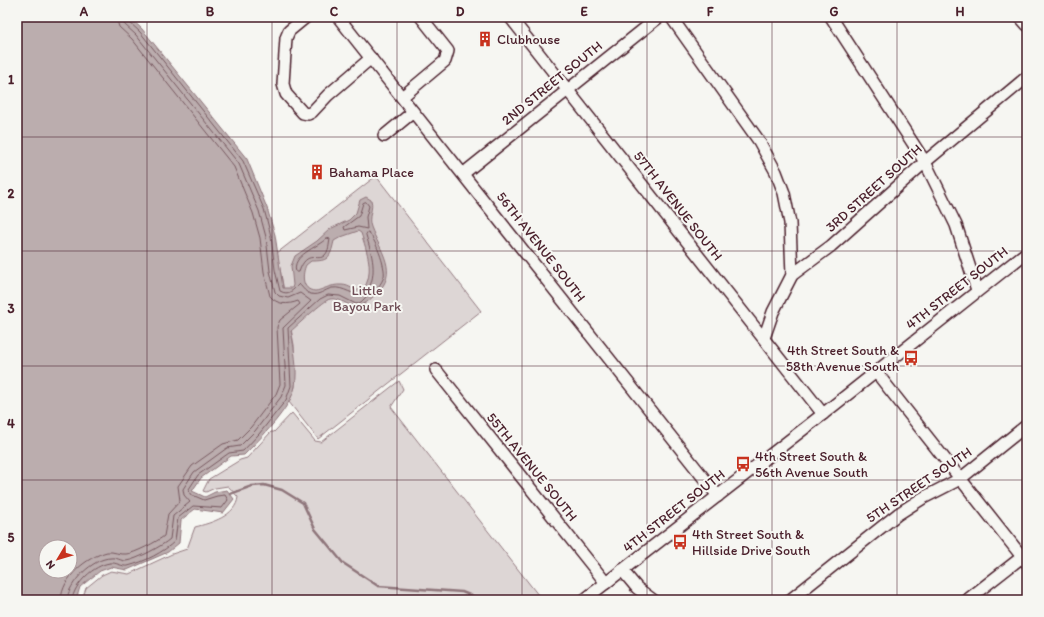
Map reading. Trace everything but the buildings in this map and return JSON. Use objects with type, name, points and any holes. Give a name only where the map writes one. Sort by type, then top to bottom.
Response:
[{"type":"street","points":[[306,17],[289,31],[286,38],[283,84],[286,94],[303,113],[308,114],[312,112],[328,95],[371,58]]},
{"type":"street","name":"56TH AVENUE SOUTH","points":[[338,17],[413,112],[464,173],[718,496]]},
{"type":"street","points":[[402,97],[445,62],[448,51],[421,17]]},
{"type":"street","name":"57TH AVENUE SOUTH","points":[[510,17],[823,414]]},
{"type":"street","name":"2ND STREET SOUTH","points":[[464,173],[659,17]]},
{"type":"street","points":[[671,17],[759,141],[776,172],[784,193],[790,222],[792,275]]},
{"type":"street","points":[[831,17],[925,162],[956,225],[977,290]]},
{"type":"street","points":[[1020,17],[1027,25]]},
{"type":"street","name":"3RD STREET SOUTH","points":[[764,338],[773,312],[792,275],[831,246],[925,162],[1027,77]]},
{"type":"street","points":[[384,136],[413,112]]},
{"type":"street","name":"4TH STREET SOUTH","points":[[584,600],[823,414],[977,290],[1027,252]]},
{"type":"street","name":"55TH AVENUE SOUTH","points":[[436,370],[606,582]]},
{"type":"street","points":[[876,372],[1025,560],[967,600]]},
{"type":"street","name":"5TH STREET SOUTH","points":[[790,600],[898,514],[923,498],[960,479],[1027,425]]},
{"type":"street","points":[[622,570],[637,588],[653,600]]},
{"type":"green space","name":"Little Bayou Park","points":[[376,176],[481,311],[318,439],[289,402],[295,387],[294,345],[277,253]]},
{"type":"green space","points":[[399,381],[403,389],[391,407],[542,600],[82,600],[86,588],[102,575],[111,571],[129,574],[172,554],[187,549],[195,527],[215,521],[228,514],[236,504],[238,497],[228,486],[215,488],[206,492],[203,491],[209,479],[240,460],[247,458],[271,432],[274,432],[292,413],[315,441],[321,442]]},
{"type":"water","points":[[17,17],[129,17],[142,29],[247,159],[267,208],[275,235],[283,288],[292,288],[291,266],[295,256],[317,241],[330,229],[349,220],[356,213],[360,200],[366,197],[371,200],[372,203],[370,223],[386,261],[387,269],[387,278],[383,286],[376,294],[362,305],[356,308],[340,300],[327,300],[291,331],[295,358],[296,380],[293,394],[288,404],[274,423],[244,455],[231,456],[201,478],[192,491],[205,497],[215,492],[227,490],[234,499],[223,513],[195,509],[181,520],[179,543],[168,552],[127,570],[111,567],[100,571],[80,587],[76,600],[17,600]],"holes":[[[358,231],[361,233],[369,262],[369,276],[363,290],[357,290],[342,285],[315,291],[307,288],[303,277],[306,265],[311,261],[327,258],[331,252],[334,241]]]},
{"type":"waterway","points":[[230,494],[252,486],[264,485],[282,490],[303,503],[315,529],[343,563],[378,586],[462,592],[482,600]]},
{"type":"place","name":"Clubhouse","points":[[485,39]]},
{"type":"place","name":"Bahama Place","points":[[317,172]]},
{"type":"place","name":"4th Street South & 58th Avenue South","points":[[911,358]]},
{"type":"place","name":"4th Street South & 56th Avenue South","points":[[743,464]]},
{"type":"place","name":"4th Street South & Hillside Drive South","points":[[680,542]]}]
